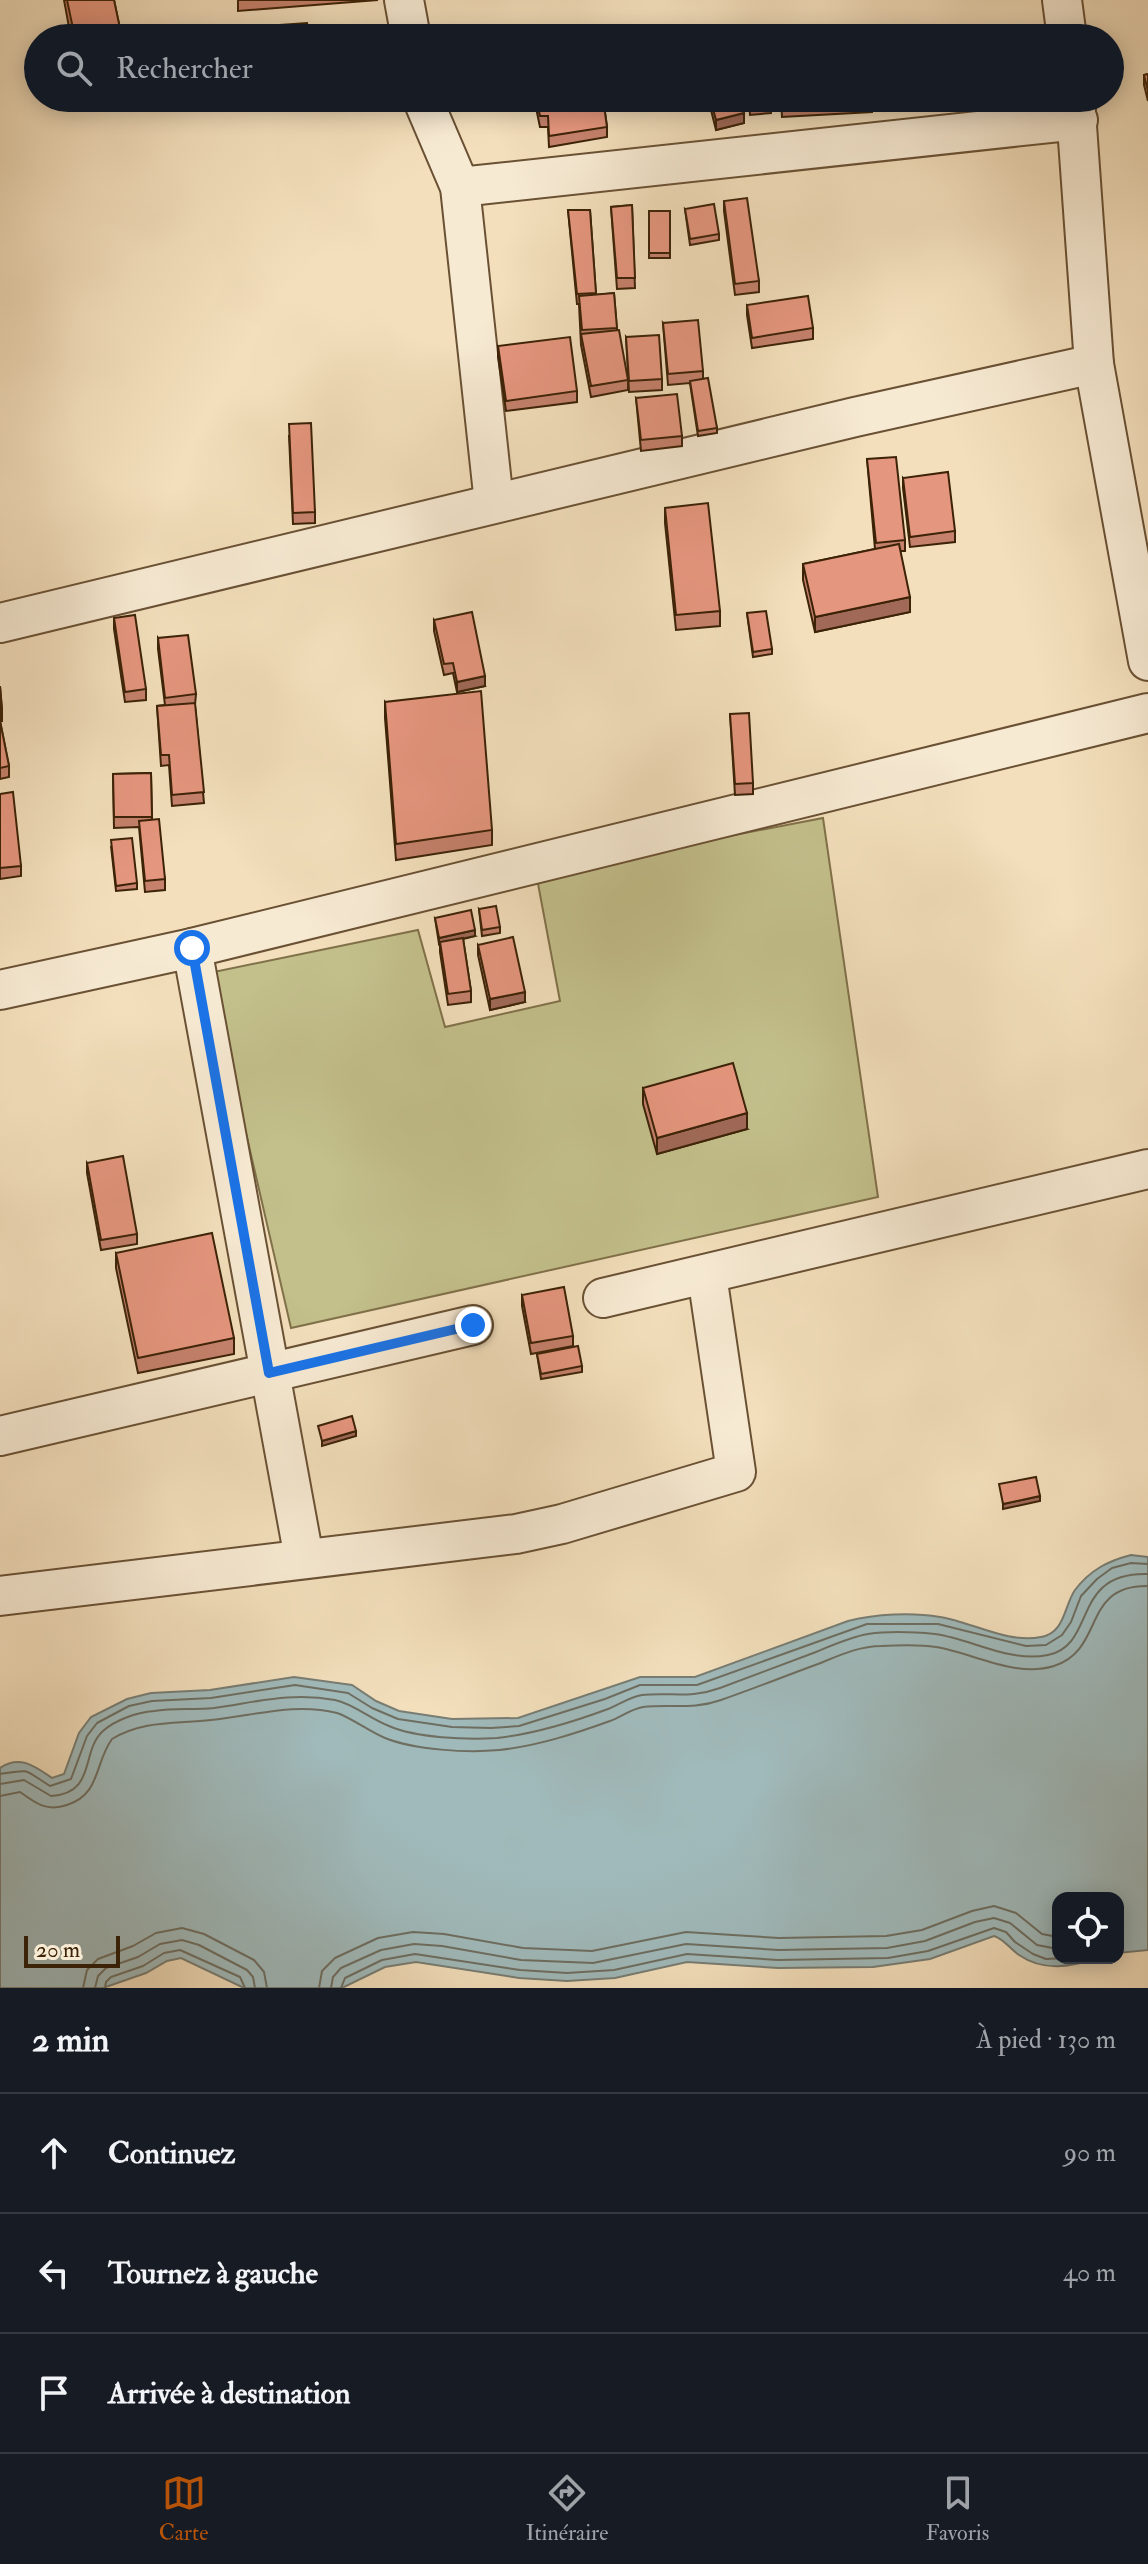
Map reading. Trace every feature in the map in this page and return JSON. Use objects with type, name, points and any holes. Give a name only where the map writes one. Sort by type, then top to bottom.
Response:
[{"type":"street","points":[[404,0],[408,24]]},
{"type":"street","points":[[1062,0],[1065,24]]},
{"type":"street","points":[[428,112],[460,187],[494,503]]},
{"type":"street","points":[[460,187],[1052,112]]},
{"type":"street","points":[[1076,112],[1094,364],[1148,661]]},
{"type":"street","points":[[0,623],[855,417],[1094,364]]},
{"type":"street","points":[[0,990],[192,948],[1148,713]]},
{"type":"street","points":[[192,948],[304,1558]]},
{"type":"street","points":[[603,1298],[1148,1169]]},
{"type":"street","points":[[0,1596],[516,1534],[562,1524],[736,1472],[707,1275]]},
{"type":"street","points":[[0,1436],[473,1325]]},
{"type":"shaded area","points":[[823,818],[878,1197],[291,1328],[209,973],[418,930],[445,1027],[560,1001],[536,873]]},
{"type":"water","points":[[1131,1555],[1148,1557],[1148,1950],[1124,1952],[1124,1892],[1052,1892],[1052,1964],[1077,1964],[1048,1966],[1038,1964],[1019,1955],[994,1936],[930,1959],[873,1967],[778,1968],[687,1962],[615,1978],[567,1981],[519,1978],[416,1962],[385,1967],[342,1988],[244,1988],[181,1958],[103,1988],[0,1988],[0,1768],[21,1762],[34,1766],[52,1778],[64,1774],[79,1733],[91,1717],[127,1699],[151,1693],[210,1690],[294,1677],[352,1685],[399,1711],[452,1719],[518,1718],[640,1677],[695,1677],[848,1621],[870,1617],[929,1615],[1016,1638],[1041,1637],[1059,1625],[1075,1590],[1107,1563]]},
{"type":"building","points":[[67,0],[114,0],[119,24],[72,24]]},
{"type":"building","points":[[539,112],[605,112],[607,127],[549,136],[548,116],[540,116]]},
{"type":"building","points":[[714,112],[744,112],[744,113],[716,120]]},
{"type":"building","points":[[747,198],[759,281],[735,284],[724,201]]},
{"type":"building","points":[[714,204],[719,234],[690,239],[685,209]]},
{"type":"building","points":[[632,205],[635,278],[617,278],[611,207]]},
{"type":"building","points":[[568,210],[590,210],[596,293],[577,294]]},
{"type":"building","points":[[649,211],[670,211],[670,253],[649,253]]},
{"type":"building","points":[[614,293],[617,328],[582,330],[579,296]]},
{"type":"building","points":[[808,296],[813,328],[752,338],[747,305]]},
{"type":"building","points":[[698,320],[703,371],[668,374],[663,323]]},
{"type":"building","points":[[619,330],[628,380],[591,386],[581,334]]},
{"type":"building","points":[[659,335],[662,379],[629,381],[626,337]]},
{"type":"building","points":[[570,337],[577,391],[506,401],[498,346]]},
{"type":"building","points":[[708,378],[717,428],[698,431],[690,381]]},
{"type":"building","points":[[677,394],[682,436],[641,440],[636,398]]},
{"type":"building","points":[[311,423],[315,512],[293,513],[289,424]]},
{"type":"building","points":[[896,457],[905,540],[876,543],[867,459]]},
{"type":"building","points":[[948,472],[955,531],[910,537],[903,478]]},
{"type":"building","points":[[708,503],[720,611],[676,615],[665,508]]},
{"type":"building","points":[[899,544],[910,597],[815,617],[803,564]]},
{"type":"building","points":[[766,611],[772,649],[753,652],[747,613]]},
{"type":"building","points":[[472,612],[485,676],[457,682],[453,663],[444,664],[434,620]]},
{"type":"building","points":[[135,615],[146,689],[125,692],[114,618]]},
{"type":"building","points":[[188,635],[196,694],[165,698],[158,638]]},
{"type":"building","points":[[481,691],[492,830],[396,844],[385,702]]},
{"type":"building","points":[[195,703],[204,792],[172,795],[169,755],[161,755],[157,706]]},
{"type":"building","points":[[749,713],[753,783],[735,784],[730,714]]},
{"type":"building","points":[[0,721],[9,766],[0,768]]},
{"type":"building","points":[[151,773],[152,817],[114,817],[113,774]]},
{"type":"building","points":[[13,792],[21,866],[0,868],[0,794]]},
{"type":"building","points":[[159,819],[165,879],[145,881],[139,821]]},
{"type":"building","points":[[132,838],[137,883],[116,886],[111,840]]},
{"type":"building","points":[[496,906],[500,927],[482,930],[479,909]]},
{"type":"building","points":[[471,910],[475,930],[439,938],[435,918]]},
{"type":"building","points":[[513,937],[525,992],[490,999],[478,945]]},
{"type":"building","points":[[463,938],[471,991],[448,994],[440,942]]},
{"type":"building","points":[[733,1063],[747,1113],[657,1138],[643,1088]]},
{"type":"building","points":[[123,1156],[137,1234],[101,1240],[87,1163]]},
{"type":"building","points":[[212,1233],[234,1338],[138,1358],[116,1253]]},
{"type":"building","points":[[564,1287],[573,1336],[531,1343],[522,1295]]},
{"type":"building","points":[[578,1346],[582,1366],[541,1374],[537,1354]]},
{"type":"building","points":[[352,1416],[356,1431],[322,1441],[318,1426]]},
{"type":"building","points":[[1036,1477],[1040,1496],[1003,1504],[999,1484]]},
{"type":"route","points":[[192,948],[269,1373],[473,1325]]}]
